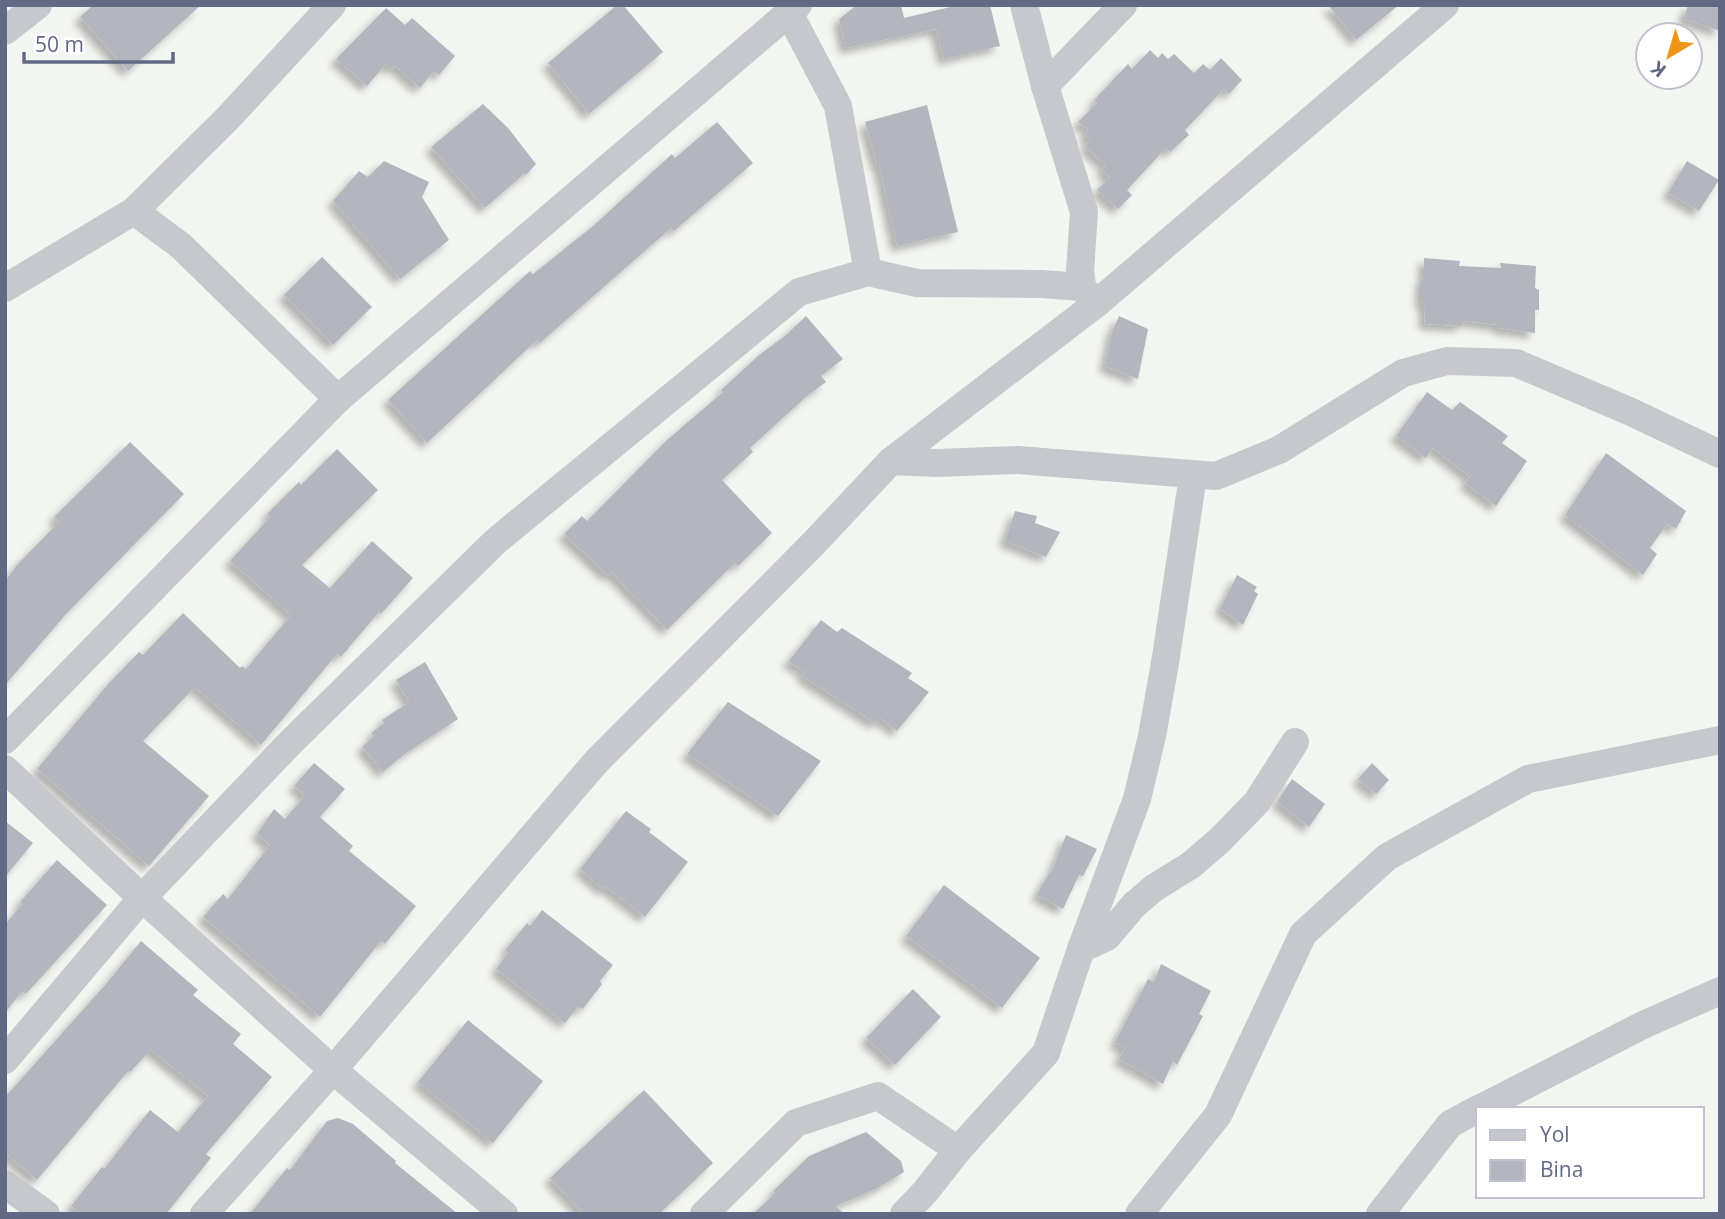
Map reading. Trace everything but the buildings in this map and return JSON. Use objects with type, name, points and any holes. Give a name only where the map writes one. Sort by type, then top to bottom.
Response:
[{"type":"street","points":[[5,31],[38,5]]},
{"type":"street","points":[[5,288],[134,211],[228,118],[332,5]]},
{"type":"street","points":[[1024,5],[1045,86],[1084,212],[1080,271],[1089,296]]},
{"type":"street","points":[[1045,86],[1122,5]]},
{"type":"street","points":[[204,1214],[333,1070],[596,762],[813,544],[891,461],[1445,5]]},
{"type":"street","points":[[5,740],[338,399],[794,9],[838,106],[868,272]]},
{"type":"street","points":[[134,211],[181,246],[338,399]]},
{"type":"street","points":[[5,1060],[142,898],[290,743],[496,541],[799,292],[868,272],[917,283],[1041,284],[1089,296]]},
{"type":"street","points":[[891,461],[936,463],[1018,460],[1216,477],[1279,450],[1403,373],[1447,361],[1516,363],[1629,411],[1720,454]]},
{"type":"street","points":[[904,1214],[1046,1053],[1081,949],[1137,799],[1152,736],[1193,476]]},
{"type":"street","points":[[1139,1214],[1218,1115],[1303,934],[1387,857],[1528,779],[1720,740]]},
{"type":"street","points":[[1081,949],[1107,937],[1134,905],[1154,888],[1191,865],[1219,841],[1257,802],[1295,742]]},
{"type":"street","points":[[5,769],[142,898],[333,1070],[503,1214]]},
{"type":"street","points":[[1483,1107],[1643,1025],[1720,991]]},
{"type":"street","points":[[704,1214],[796,1123],[878,1096],[958,1150]]},
{"type":"street","points":[[1380,1214],[1450,1124],[1476,1111]]},
{"type":"street","points":[[5,1184],[46,1214]]}]
